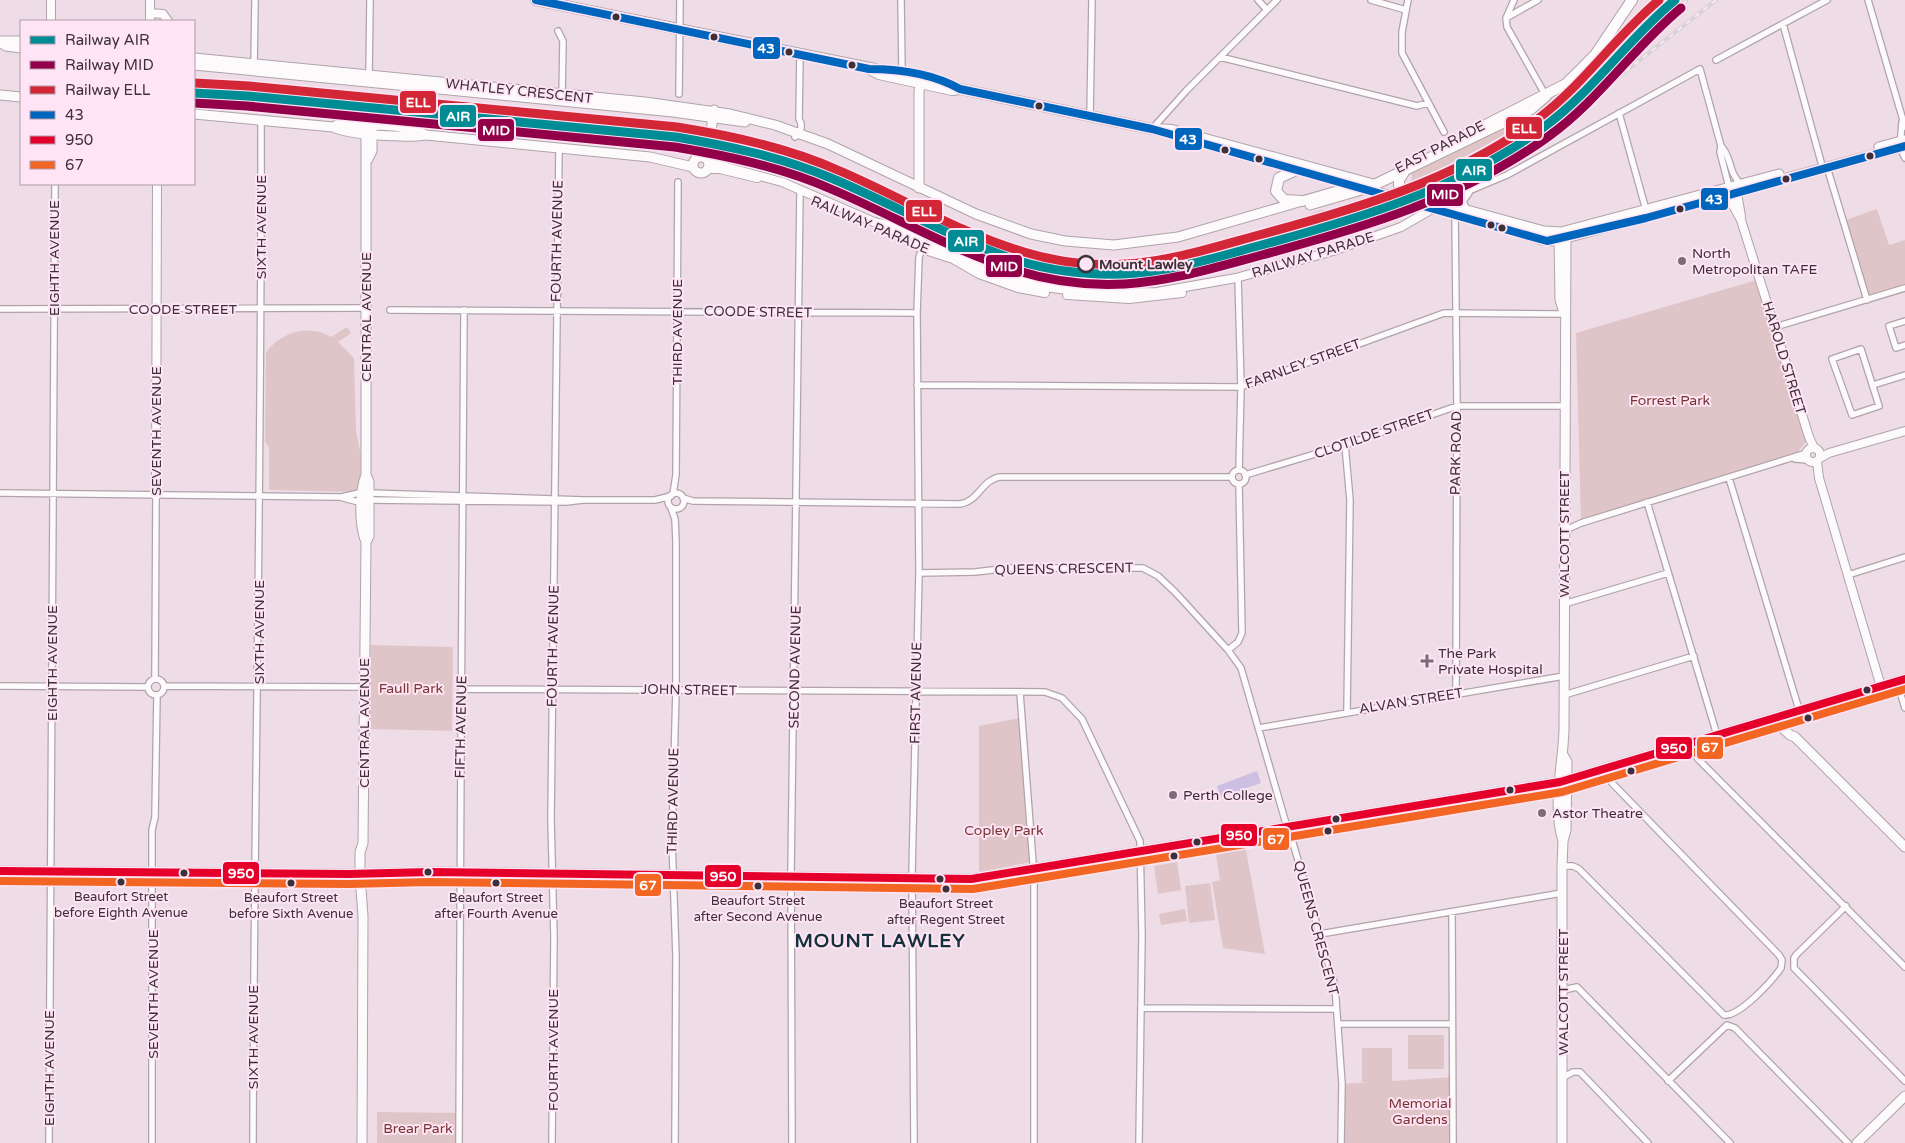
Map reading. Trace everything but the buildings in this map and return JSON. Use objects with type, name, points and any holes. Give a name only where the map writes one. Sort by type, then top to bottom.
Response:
[{"type":"highway","points":[[536,0],[559,2],[679,30],[921,80],[952,90],[960,89],[1152,129],[1296,170],[1365,186]]},
{"type":"highway","name":"EAST PARADE","points":[[1365,186],[1405,172],[1531,109],[1546,96],[1566,84],[1584,66],[1604,42],[1632,0]]},
{"type":"highway","name":"EAST PARADE","points":[[1365,186],[1528,102],[1546,96]]},
{"type":"highway","points":[[1152,129],[1172,130],[1365,186]]},
{"type":"highway","points":[[1296,170],[1279,178],[1276,190],[1284,200],[1302,201]]},
{"type":"highway","points":[[1405,172],[1401,176],[1399,185],[1410,198]]},
{"type":"main road","points":[[0,42],[7,40],[20,41]]},
{"type":"main road","points":[[0,42],[6,46],[20,48]]},
{"type":"main road","name":"WHATLEY CRESCENT","points":[[195,58],[254,68]]},
{"type":"main road","name":"WHATLEY CRESCENT","points":[[195,65],[254,68],[562,99],[744,122],[828,144],[920,188],[1005,225],[1065,241],[1114,245],[1147,242],[1198,231],[1302,201],[1365,186]]},
{"type":"main road","points":[[920,188],[921,80]]},
{"type":"main road","points":[[0,95],[20,97]]},
{"type":"main road","name":"RAILWAY PARADE","points":[[195,114],[333,126],[340,130],[369,129],[415,137],[426,136],[650,157],[659,154],[676,159],[702,159]]},
{"type":"main road","points":[[702,159],[710,117]]},
{"type":"main road","name":"CENTRAL AVENUE","points":[[362,1143],[362,916],[366,852],[363,843],[364,687],[366,542],[369,536],[366,497],[369,482],[366,475],[368,160],[365,149],[369,129]]},
{"type":"main road","points":[[1437,205],[1455,213],[1542,240],[1903,144]]},
{"type":"main road","name":"WHATLEY CRESCENT","points":[[1198,231],[1204,233],[1365,186]]},
{"type":"main road","points":[[1365,186],[1563,235],[1646,210],[1734,188]]},
{"type":"main road","name":"WALCOTT STREET","points":[[1562,1143],[1563,841],[1560,830],[1563,784],[1567,762],[1563,755],[1565,406],[1564,314],[1560,300],[1563,235]]},
{"type":"main road","points":[[1141,850],[1288,830],[1563,784],[1609,774],[1695,745],[1717,735],[1790,717],[1901,684]]},
{"type":"main road","points":[[1563,784],[1695,745],[1778,724],[1790,717]]},
{"type":"main road","points":[[1790,717],[1795,737]]},
{"type":"main road","points":[[1778,724],[1795,737],[1905,847]]},
{"type":"main road","points":[[0,877],[50,875],[255,875],[791,879],[974,885],[1141,850],[1288,830]]},
{"type":"main road","points":[[0,871],[50,875]]},
{"type":"main road","points":[[1857,1143],[1905,1096]]},
{"type":"street","points":[[46,0],[46,20]]},
{"type":"street","points":[[51,0],[51,20]]},
{"type":"street","points":[[150,0],[150,20]]},
{"type":"street","points":[[254,68],[255,0]]},
{"type":"street","points":[[369,80],[370,0]]},
{"type":"street","points":[[679,94],[680,0]]},
{"type":"street","points":[[896,75],[902,44],[902,0]]},
{"type":"street","points":[[1090,116],[1092,0]]},
{"type":"street","points":[[1258,0],[1267,10]]},
{"type":"street","points":[[1152,129],[1277,0]]},
{"type":"street","points":[[1371,0],[1406,10]]},
{"type":"street","points":[[1408,0],[1402,53],[1444,132]]},
{"type":"street","points":[[1514,0],[1506,18],[1507,27],[1546,96]]},
{"type":"street","points":[[1506,18],[1538,0]]},
{"type":"street","points":[[1716,60],[1827,0]]},
{"type":"street","points":[[1868,0],[1905,127]]},
{"type":"street","points":[[150,13],[163,14],[167,20]]},
{"type":"street","points":[[1783,24],[1824,164],[1867,300]]},
{"type":"street","points":[[558,31],[563,41],[562,99]]},
{"type":"street","points":[[795,134],[801,122],[799,119],[800,55]]},
{"type":"street","points":[[1220,57],[1417,106],[1428,103]]},
{"type":"street","name":"HAROLD STREET","points":[[1619,113],[1700,69],[1721,146],[1720,152],[1734,188]]},
{"type":"street","points":[[1437,205],[1507,175],[1619,113],[1646,210]]},
{"type":"street","points":[[795,134],[799,119]]},
{"type":"street","points":[[1902,120],[1905,158]]},
{"type":"street","name":"SIXTH AVENUE","points":[[253,1143],[260,496],[261,121]]},
{"type":"street","name":"HAROLD STREET","points":[[1721,146],[1726,151],[1741,220],[1813,456]]},
{"type":"street","name":"FOURTH AVENUE","points":[[552,1143],[554,500],[557,454],[556,310],[559,148]]},
{"type":"street","name":"RAILWAY PARADE","points":[[702,159],[757,173],[782,182],[800,194],[816,195],[874,222],[896,227],[923,246],[953,253],[969,263],[1003,277],[1044,288],[1072,291],[1134,294],[1179,289],[1237,277],[1332,251],[1408,225],[1437,205]]},
{"type":"street","name":"THIRD AVENUE","points":[[675,519],[681,507],[676,495],[678,182]]},
{"type":"street","name":"EIGHTH AVENUE","points":[[49,1143],[54,185]]},
{"type":"street","name":"SEVENTH AVENUE","points":[[155,679],[156,309],[160,185]]},
{"type":"street","points":[[1467,210],[1463,201],[1474,189]]},
{"type":"street","name":"SECOND AVENUE","points":[[792,1143],[791,879],[798,501],[800,194]]},
{"type":"street","points":[[1410,198],[1417,211],[1416,218]]},
{"type":"street","name":"PARK ROAD","points":[[1455,213],[1457,406],[1456,694]]},
{"type":"street","name":"FIRST AVENUE","points":[[914,1143],[912,882],[919,573],[917,313],[919,257],[923,246]]},
{"type":"street","points":[[1237,277],[1241,387],[1239,470]]},
{"type":"street","points":[[1775,328],[1905,288]]},
{"type":"street","name":"COODE STREET","points":[[0,309],[366,308]]},
{"type":"street","name":"COODE STREET","points":[[390,310],[917,313]]},
{"type":"street","name":"FIFTH AVENUE","points":[[459,1143],[458,937],[464,498],[464,310]]},
{"type":"street","name":"FARNLEY STREET","points":[[917,385],[1241,387],[1444,313],[1564,314]]},
{"type":"street","points":[[1905,321],[1888,326],[1896,348],[1905,345]]},
{"type":"street","points":[[1861,349],[1873,385],[1880,406],[1852,415],[1832,359],[1861,349]]},
{"type":"street","points":[[1873,385],[1905,375]]},
{"type":"street","name":"CLOTILDE STREET","points":[[1245,475],[1345,446],[1457,406],[1565,406]]},
{"type":"street","points":[[1564,531],[1581,523],[1647,502],[1793,459],[1829,453],[1905,431]]},
{"type":"street","points":[[1345,446],[1350,500],[1347,711]]},
{"type":"street","points":[[1813,456],[1882,689]]},
{"type":"street","points":[[1239,470],[1245,475],[1244,481],[1239,484]]},
{"type":"street","points":[[1232,477],[1235,471],[1239,470]]},
{"type":"street","points":[[0,493],[464,498],[578,502],[583,500],[655,500],[676,495],[693,501],[968,503],[973,500],[989,481],[999,477],[1232,477]]},
{"type":"street","points":[[1232,477],[1239,484]]},
{"type":"street","points":[[1729,478],[1800,714]]},
{"type":"street","points":[[1228,650],[1238,642],[1242,633],[1239,484]]},
{"type":"street","points":[[670,507],[668,499],[676,495]]},
{"type":"street","points":[[340,497],[366,497]]},
{"type":"street","points":[[655,500],[670,507],[681,507],[693,501]]},
{"type":"street","points":[[1647,502],[1717,735]]},
{"type":"street","name":"THIRD AVENUE","points":[[670,507],[675,519],[676,690],[673,751],[672,879],[676,956],[675,1143]]},
{"type":"street","points":[[1564,514],[1581,523]]},
{"type":"street","points":[[1848,575],[1905,557]]},
{"type":"street","name":"QUEENS CRESCENT","points":[[919,573],[975,572],[1010,568],[1143,568],[1158,576],[1228,650],[1244,676],[1335,986],[1342,1084],[1341,1143]]},
{"type":"street","points":[[1564,604],[1668,572]]},
{"type":"street","points":[[1564,695],[1694,656]]},
{"type":"street","name":"ALVAN STREET","points":[[1259,728],[1347,711],[1564,676]]},
{"type":"street","points":[[155,679],[160,680],[164,686],[162,692],[157,695],[150,693],[148,686],[155,679]]},
{"type":"street","points":[[1901,684],[1905,708]]},
{"type":"street","points":[[0,686],[148,686]]},
{"type":"street","points":[[164,686],[364,687]]},
{"type":"street","name":"JOHN STREET","points":[[462,689],[553,688],[1053,693],[1070,704],[1080,715],[1141,850]]},
{"type":"street","points":[[1020,693],[1034,873],[1034,1143]]},
{"type":"street","name":"SEVENTH AVENUE","points":[[152,1143],[152,875],[157,695]]},
{"type":"street","points":[[1695,745],[1702,762],[1905,967]]},
{"type":"street","points":[[1562,866],[1573,866],[1578,869],[1719,1012],[1729,1016],[1739,1011],[1780,971],[1782,964],[1779,955],[1612,784],[1609,774]]},
{"type":"street","points":[[1139,1143],[1141,850]]},
{"type":"street","points":[[1320,934],[1562,893]]},
{"type":"street","points":[[1846,906],[1797,954],[1793,964],[1797,972],[1905,1082]]},
{"type":"street","points":[[1452,912],[1453,1143]]},
{"type":"street","points":[[1563,990],[1577,987],[1730,1143]]},
{"type":"street","points":[[1141,1008],[1336,1009]]},
{"type":"street","points":[[1338,1024],[1452,1024]]},
{"type":"street","points":[[1668,1081],[1728,1025],[1735,1028],[1848,1143]]},
{"type":"street","points":[[1562,1078],[1573,1072],[1580,1072],[1648,1143]]},
{"type":"green space","points":[[1578,81],[1541,114],[1440,171],[1409,185],[1412,178],[1411,172],[1440,159],[1563,93]]},
{"type":"green space","points":[[1362,200],[1368,202],[1351,209],[1295,221],[1320,210],[1336,210],[1344,205]]},
{"type":"green space","points":[[1877,209],[1889,245],[1905,240],[1905,288],[1867,300],[1843,221]]},
{"type":"green space","name":"Forrest Park","points":[[1760,279],[1809,437],[1793,459],[1581,523],[1576,333]]},
{"type":"green space","points":[[347,327],[351,333],[338,342],[354,358],[356,431],[361,456],[360,488],[356,492],[269,490],[269,447],[265,442],[266,353],[279,340],[295,332],[313,331],[331,337]]},
{"type":"green space","name":"Faull Park","points":[[371,645],[453,647],[452,731],[369,729]]},
{"type":"green space","name":"Copley Park","points":[[1024,717],[1031,862],[979,872],[979,726]]},
{"type":"green space","points":[[1243,848],[1246,850],[1265,954],[1223,948],[1212,882],[1220,880],[1216,855]]},
{"type":"green space","points":[[1177,862],[1181,890],[1158,894],[1154,866]]},
{"type":"green space","points":[[1210,883],[1215,920],[1189,923],[1185,886]]},
{"type":"green space","points":[[1185,909],[1187,921],[1161,925],[1159,914]]},
{"type":"green space","points":[[1408,1035],[1444,1035],[1444,1069],[1408,1069]]},
{"type":"green space","name":"Memorial Gardens","points":[[1362,1048],[1392,1048],[1392,1081],[1452,1077],[1453,1143],[1341,1143],[1342,1084],[1371,1082],[1362,1082]]},
{"type":"green space","name":"Brear Park","points":[[377,1112],[459,1113],[459,1143],[377,1143]]},
{"type":"shaded area","points":[[1257,771],[1261,783],[1221,797],[1217,786]]},
{"type":"railway","points":[[1578,102],[1627,51],[1687,0]]},
{"type":"railway","points":[[1529,144],[1559,124],[1716,0]]},
{"type":"rail line","name":"ELL","points":[[195,83],[249,86],[677,127],[719,134],[780,149],[820,163],[863,181],[953,225],[1024,252],[1074,263],[1126,264],[1160,260],[1193,253],[1369,203],[1405,190],[1474,159],[1507,140],[1555,105],[1628,29],[1659,0]]},
{"type":"rail line","name":"AIR","points":[[195,93],[248,96],[676,137],[716,144],[774,158],[831,178],[971,243],[1019,261],[1070,272],[1097,274],[1140,273],[1191,264],[1333,225],[1407,200],[1478,168],[1512,149],[1561,113],[1594,82],[1641,31],[1675,0]]},
{"type":"rail line","name":"MID","points":[[195,103],[247,106],[675,147],[715,154],[774,168],[812,181],[968,253],[1015,270],[1070,282],[1125,284],[1160,280],[1194,273],[1337,234],[1411,209],[1482,177],[1516,158],[1567,122],[1681,8]]},
{"type":"transit line","name":"43","points":[[536,0],[869,69],[916,73],[960,89],[1152,129],[1547,241],[1646,218],[1905,146]]},
{"type":"transit line","name":"950","points":[[0,871],[349,874],[430,872],[971,879],[1560,782],[1905,679]]},
{"type":"transit line","name":"67","points":[[0,881],[349,884],[430,882],[973,889],[1562,792],[1905,689]]},
{"type":"place","name":"North Metropolitan TAFE","points":[[1682,261]]},
{"type":"place","name":"Mount Lawley","points":[[1086,264]]},
{"type":"place","name":"The Park Private Hospital","points":[[1427,661]]},
{"type":"place","name":"Perth College","points":[[1173,795]]},
{"type":"place","name":"Astor Theatre","points":[[1542,813]]},
{"type":"place","name":"Beaufort Street before Eighth Avenue","points":[[121,882]]},
{"type":"place","name":"Beaufort Street before Sixth Avenue","points":[[291,883]]},
{"type":"place","name":"Beaufort Street after Fourth Avenue","points":[[496,883]]},
{"type":"place","name":"Beaufort Street after Second Avenue","points":[[758,886]]},
{"type":"place","name":"Beaufort Street after Regent Street","points":[[946,889]]},
{"type":"district","name":"MOUNT LAWLEY","points":[[880,941]]}]
